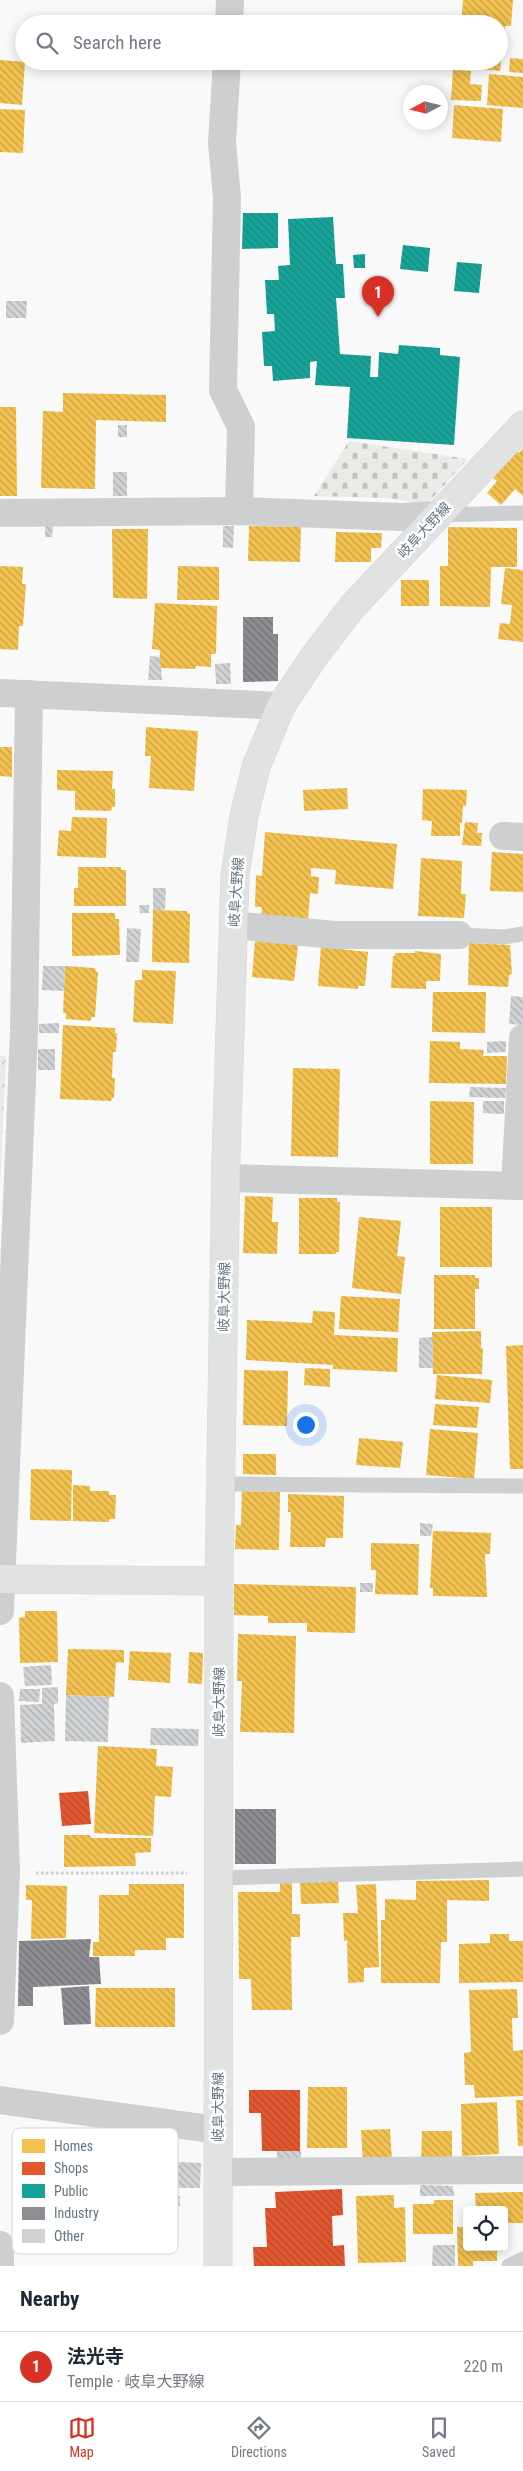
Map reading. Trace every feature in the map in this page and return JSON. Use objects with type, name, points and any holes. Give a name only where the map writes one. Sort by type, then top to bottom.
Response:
[{"type":"main road","name":"岐阜大野線","points":[[218,2266],[219,1581],[226,1178],[235,875],[244,816],[256,767],[280,706],[352,607],[523,426]]},
{"type":"main road","points":[[0,1579],[219,1581]]},
{"type":"street","points":[[229,15],[230,0]]},
{"type":"street","points":[[226,70],[222,143],[227,197],[224,390],[241,427],[239,511]]},
{"type":"street","points":[[0,512],[239,511],[400,518],[438,515]]},
{"type":"street","points":[[0,693],[280,706]]},
{"type":"street","points":[[0,1611],[24,1032],[29,694]]},
{"type":"street","points":[[233,925],[334,935],[459,935]]},
{"type":"street","points":[[226,1178],[519,1186],[523,1038]]},
{"type":"street","points":[[0,1696],[6,1871],[0,2021]]},
{"type":"street","points":[[0,2100],[218,2130]]},
{"type":"street","points":[[218,2172],[523,2170]]},
{"type":"street","points":[[0,2245],[0,2266]]},
{"type":"lane","points":[[438,515],[523,512]]},
{"type":"lane","points":[[459,935],[504,937],[523,934]]},
{"type":"lane","points":[[221,1484],[523,1486]]},
{"type":"lane","points":[[219,1876],[523,1869]]},
{"type":"lane","points":[[509,2266],[523,2259]]},
{"type":"path","points":[[6,1871],[62,1875],[219,1876]]},
{"type":"green space","points":[[349,441],[468,459],[427,504],[386,498],[314,496]]},
{"type":"green space","points":[[0,1056],[6,1056],[0,1189]]},
{"type":"building: Homes","points":[[463,0],[513,0],[511,26],[508,26],[508,15],[462,15]]},
{"type":"building: Homes","points":[[510,58],[523,59],[523,73],[509,72]]},
{"type":"building: Homes","points":[[0,60],[15,61],[15,70],[24,70],[22,105],[0,103]]},
{"type":"building: Homes","points":[[453,70],[471,71],[470,84],[482,85],[481,101],[451,100]]},
{"type":"building: Homes","points":[[489,74],[523,77],[523,108],[487,105]]},
{"type":"building: Homes","points":[[454,105],[503,109],[501,142],[452,138]]},
{"type":"building: Homes","points":[[0,109],[25,110],[23,153],[0,152]]},
{"type":"building: Homes","points":[[63,393],[166,395],[166,422],[96,420],[95,489],[41,488],[43,411],[63,412]]},
{"type":"building: Homes","points":[[0,407],[16,407],[17,496],[0,496]]},
{"type":"building: Homes","points":[[523,448],[523,496],[515,489],[501,505],[487,493],[497,481],[491,476],[516,450],[519,453]]},
{"type":"building: Homes","points":[[249,526],[301,527],[300,562],[248,561]]},
{"type":"building: Homes","points":[[448,527],[517,528],[517,567],[491,567],[490,607],[440,606],[440,566],[448,566]]},
{"type":"building: Homes","points":[[112,529],[148,529],[147,599],[113,598]]},
{"type":"building: Homes","points":[[336,532],[382,533],[381,548],[371,548],[371,562],[335,562]]},
{"type":"building: Homes","points":[[0,566],[23,567],[22,584],[26,584],[23,626],[19,626],[18,650],[0,649]]},
{"type":"building: Homes","points":[[178,566],[219,567],[219,600],[177,600]]},
{"type":"building: Homes","points":[[505,568],[523,570],[523,642],[498,639],[500,623],[510,624],[512,605],[501,604]]},
{"type":"building: Homes","points":[[401,580],[429,580],[429,606],[401,606]]},
{"type":"building: Homes","points":[[155,603],[217,606],[216,654],[211,654],[211,667],[196,666],[195,669],[159,668],[160,650],[152,649]]},
{"type":"building: Homes","points":[[146,727],[198,731],[194,791],[149,788],[151,756],[145,756]]},
{"type":"building: Homes","points":[[0,747],[12,747],[12,777],[0,776]]},
{"type":"building: Homes","points":[[57,770],[113,771],[112,789],[115,789],[115,807],[112,807],[111,811],[75,810],[75,791],[57,790]]},
{"type":"building: Homes","points":[[347,788],[348,809],[304,811],[303,790]]},
{"type":"building: Homes","points":[[423,789],[467,790],[466,806],[463,806],[462,823],[460,823],[460,836],[431,836],[432,821],[422,820]]},
{"type":"building: Homes","points":[[72,817],[107,818],[106,858],[57,856],[59,830],[71,831]]},
{"type":"building: Homes","points":[[465,822],[478,823],[477,833],[482,833],[481,846],[462,845]]},
{"type":"building: Homes","points":[[265,832],[397,844],[393,889],[335,884],[336,870],[311,868],[311,876],[319,877],[318,894],[310,893],[308,920],[261,917],[262,907],[255,907],[256,875],[262,876]]},
{"type":"building: Homes","points":[[492,852],[523,854],[523,892],[490,891]]},
{"type":"building: Homes","points":[[421,858],[462,861],[461,894],[466,894],[464,918],[418,916]]},
{"type":"building: Homes","points":[[78,867],[121,867],[121,870],[126,870],[126,906],[74,906],[74,888],[78,888]]},
{"type":"building: Homes","points":[[153,910],[187,911],[190,914],[189,963],[152,962]]},
{"type":"building: Homes","points":[[72,913],[115,913],[115,919],[119,919],[120,955],[72,956]]},
{"type":"building: Homes","points":[[255,941],[298,945],[294,981],[252,977]]},
{"type":"building: Homes","points":[[469,943],[510,945],[512,974],[509,975],[508,987],[468,985]]},
{"type":"building: Homes","points":[[321,947],[368,952],[365,986],[358,986],[358,989],[318,986]]},
{"type":"building: Homes","points":[[415,951],[441,954],[440,981],[426,981],[426,989],[391,988],[393,956],[395,956],[395,953],[415,953]]},
{"type":"building: Homes","points":[[65,966],[95,968],[96,972],[98,972],[95,1017],[92,1017],[90,1021],[66,1019],[66,1013],[63,1013]]},
{"type":"building: Homes","points":[[142,970],[176,971],[173,1024],[133,1022],[135,980],[142,980]]},
{"type":"building: Homes","points":[[433,992],[486,992],[485,1033],[432,1032]]},
{"type":"building: Homes","points":[[63,1025],[115,1028],[115,1033],[117,1033],[116,1052],[113,1052],[112,1078],[115,1078],[114,1098],[111,1101],[60,1099]]},
{"type":"building: Homes","points":[[430,1041],[460,1042],[460,1049],[484,1050],[483,1056],[507,1056],[506,1084],[429,1083]]},
{"type":"building: Homes","points":[[293,1068],[340,1069],[338,1157],[291,1156]]},
{"type":"building: Homes","points":[[430,1101],[474,1102],[473,1164],[430,1164]]},
{"type":"building: Homes","points":[[245,1196],[273,1197],[272,1222],[278,1222],[277,1254],[243,1253]]},
{"type":"building: Homes","points":[[299,1198],[337,1198],[337,1202],[340,1202],[339,1252],[336,1252],[336,1254],[299,1254]]},
{"type":"building: Homes","points":[[440,1207],[492,1207],[492,1267],[440,1267]]},
{"type":"building: Homes","points":[[359,1217],[401,1221],[397,1256],[405,1257],[401,1294],[352,1288]]},
{"type":"building: Homes","points":[[434,1275],[475,1275],[475,1278],[479,1278],[479,1289],[475,1289],[475,1329],[434,1329]]},
{"type":"building: Homes","points":[[341,1296],[400,1299],[398,1332],[339,1329]]},
{"type":"building: Homes","points":[[313,1311],[335,1312],[334,1335],[398,1338],[397,1372],[333,1369],[333,1365],[246,1360],[247,1320],[312,1323]]},
{"type":"building: Homes","points":[[481,1331],[481,1348],[483,1348],[482,1374],[433,1374],[432,1332]]},
{"type":"building: Homes","points":[[523,1345],[523,1469],[510,1469],[506,1346]]},
{"type":"building: Homes","points":[[305,1368],[330,1369],[330,1387],[304,1385]]},
{"type":"building: Homes","points":[[244,1370],[288,1371],[287,1426],[243,1425]]},
{"type":"building: Homes","points":[[437,1375],[492,1380],[490,1403],[435,1399]]},
{"type":"building: Homes","points":[[435,1404],[479,1407],[477,1428],[433,1425]]},
{"type":"building: Homes","points":[[430,1429],[478,1433],[474,1479],[426,1475]]},
{"type":"building: Homes","points":[[359,1438],[403,1442],[400,1468],[356,1465]]},
{"type":"building: Homes","points":[[243,1454],[276,1454],[276,1475],[243,1474]]},
{"type":"building: Homes","points":[[31,1469],[72,1470],[71,1521],[30,1520]]},
{"type":"building: Homes","points":[[73,1485],[90,1486],[90,1491],[109,1491],[109,1495],[116,1495],[115,1519],[109,1519],[109,1522],[73,1521]]},
{"type":"building: Homes","points":[[242,1491],[280,1492],[279,1550],[235,1549],[236,1525],[241,1525]]},
{"type":"building: Homes","points":[[288,1494],[344,1496],[343,1538],[326,1538],[325,1547],[290,1547],[291,1512],[288,1512]]},
{"type":"building: Homes","points":[[433,1531],[491,1533],[490,1554],[485,1554],[487,1597],[433,1596],[433,1588],[430,1588]]},
{"type":"building: Homes","points":[[371,1543],[419,1544],[418,1595],[375,1594],[376,1570],[371,1570]]},
{"type":"building: Homes","points":[[234,1584],[356,1587],[355,1633],[307,1632],[307,1623],[268,1623],[268,1616],[234,1615]]},
{"type":"building: Homes","points":[[25,1611],[57,1611],[58,1662],[20,1663],[19,1618],[25,1617]]},
{"type":"building: Homes","points":[[238,1634],[296,1636],[294,1733],[240,1732],[242,1681],[237,1681]]},
{"type":"building: Homes","points":[[68,1649],[124,1650],[124,1663],[116,1662],[114,1697],[66,1695]]},
{"type":"building: Homes","points":[[130,1651],[171,1653],[170,1683],[128,1680]]},
{"type":"building: Homes","points":[[189,1652],[203,1653],[202,1684],[188,1683]]},
{"type":"building: Homes","points":[[98,1746],[157,1749],[156,1766],[173,1767],[171,1797],[155,1796],[153,1836],[94,1833]]},
{"type":"building: Homes","points":[[64,1835],[90,1835],[91,1838],[151,1838],[151,1852],[135,1853],[136,1866],[64,1867]]},
{"type":"building: Homes","points":[[338,1880],[339,1903],[301,1904],[300,1881]]},
{"type":"building: Homes","points":[[489,1880],[489,1901],[447,1900],[447,1942],[441,1942],[440,1983],[381,1983],[381,1920],[385,1920],[385,1899],[416,1900],[416,1881]]},
{"type":"building: Homes","points":[[280,1882],[292,1882],[292,1914],[300,1914],[300,1937],[291,1937],[292,2010],[252,2010],[251,1979],[239,1979],[238,1892],[280,1892]]},
{"type":"building: Homes","points":[[129,1884],[184,1884],[184,1938],[166,1938],[166,1950],[135,1950],[135,1956],[93,1956],[93,1942],[99,1942],[99,1895],[129,1895]]},
{"type":"building: Homes","points":[[376,1884],[379,1967],[364,1968],[364,1982],[348,1983],[347,1940],[344,1941],[343,1913],[358,1913],[356,1885]]},
{"type":"building: Homes","points":[[26,1885],[67,1886],[66,1938],[31,1939],[32,1900],[26,1900]]},
{"type":"building: Homes","points":[[490,1934],[509,1934],[509,1941],[523,1941],[523,1982],[459,1983],[459,1944],[490,1943]]},
{"type":"building: Homes","points":[[96,1988],[175,1988],[175,2027],[95,2027]]},
{"type":"building: Homes","points":[[517,1989],[518,2018],[512,2018],[513,2051],[523,2050],[523,2096],[475,2098],[474,2085],[465,2085],[464,2053],[471,2052],[469,1990]]},
{"type":"building: Homes","points":[[308,2087],[347,2087],[347,2148],[307,2148]]},
{"type":"building: Homes","points":[[516,2100],[523,2100],[523,2146],[518,2146]]},
{"type":"building: Homes","points":[[497,2102],[499,2154],[462,2156],[461,2104]]},
{"type":"building: Homes","points":[[390,2129],[392,2161],[363,2162],[361,2130]]},
{"type":"building: Homes","points":[[422,2131],[452,2131],[452,2162],[421,2162]]},
{"type":"building: Homes","points":[[523,2192],[523,2223],[508,2223],[508,2206],[476,2206],[475,2193]]},
{"type":"building: Homes","points":[[394,2195],[394,2208],[405,2207],[406,2262],[358,2263],[356,2196]]},
{"type":"building: Homes","points":[[434,2200],[453,2200],[453,2234],[413,2234],[413,2204],[434,2204]]},
{"type":"building: Homes","points":[[457,2227],[463,2227],[463,2251],[497,2251],[497,2261],[473,2261],[473,2266],[458,2266]]},
{"type":"building: Shops","points":[[88,1791],[91,1824],[62,1826],[59,1793]]},
{"type":"building: Shops","points":[[249,2090],[300,2090],[300,2151],[262,2151],[261,2113],[249,2113]]},
{"type":"building: Shops","points":[[342,2189],[343,2215],[332,2216],[333,2246],[344,2245],[345,2266],[254,2266],[253,2247],[267,2247],[265,2208],[276,2208],[275,2192]]},
{"type":"building: Public","points":[[243,213],[278,213],[278,248],[242,249]]},
{"type":"building: Public","points":[[333,217],[336,264],[343,264],[345,298],[336,298],[340,354],[371,356],[370,377],[378,377],[379,352],[398,354],[399,345],[440,348],[440,355],[460,357],[454,445],[347,438],[350,387],[315,385],[317,361],[310,362],[310,378],[273,381],[272,366],[264,366],[262,332],[275,331],[274,314],[267,314],[265,280],[279,280],[278,266],[290,265],[288,219]]},
{"type":"building: Public","points":[[403,245],[430,248],[428,272],[400,269]]},
{"type":"building: Public","points":[[365,254],[365,268],[354,268],[353,255]]},
{"type":"building: Public","points":[[457,262],[482,264],[479,293],[454,291]]},
{"type":"building: Industry","points":[[243,617],[273,617],[273,634],[278,634],[278,681],[243,682]]},
{"type":"building: Industry","points":[[235,1809],[276,1809],[276,1864],[235,1864]]},
{"type":"building: Industry","points":[[91,1939],[89,1957],[99,1957],[101,1984],[33,1987],[33,2006],[18,2006],[19,1941]]},
{"type":"building: Industry","points":[[89,1986],[91,2024],[64,2025],[61,1988]]},
{"type":"building: Other","points":[[6,301],[27,301],[26,318],[6,318]]},
{"type":"building: Other","points":[[118,425],[127,425],[127,437],[118,437]]},
{"type":"building: Other","points":[[113,472],[127,472],[127,496],[113,496]]},
{"type":"building: Other","points":[[45,526],[53,526],[52,537],[45,537]]},
{"type":"building: Other","points":[[223,526],[234,526],[233,548],[223,547]]},
{"type":"building: Other","points":[[150,656],[160,657],[162,680],[148,680]]},
{"type":"building: Other","points":[[230,663],[231,684],[216,684],[215,664]]},
{"type":"building: Other","points":[[153,888],[166,888],[165,910],[153,910]]},
{"type":"building: Other","points":[[139,905],[149,905],[149,913],[140,913]]},
{"type":"building: Other","points":[[127,928],[141,929],[139,962],[126,962]]},
{"type":"building: Other","points":[[43,966],[65,966],[64,991],[42,990]]},
{"type":"building: Other","points":[[511,996],[523,997],[523,1025],[509,1024]]},
{"type":"building: Other","points":[[59,1023],[59,1033],[39,1033],[39,1024]]},
{"type":"building: Other","points":[[506,1041],[506,1052],[487,1053],[487,1042]]},
{"type":"building: Other","points":[[38,1049],[55,1049],[55,1070],[38,1070]]},
{"type":"building: Other","points":[[470,1087],[506,1088],[505,1098],[469,1097]]},
{"type":"building: Other","points":[[483,1101],[504,1101],[504,1114],[483,1113]]},
{"type":"building: Other","points":[[432,1337],[433,1368],[419,1368],[419,1338]]},
{"type":"building: Other","points":[[420,1523],[433,1524],[431,1536],[420,1536]]},
{"type":"building: Other","points":[[360,1583],[373,1583],[373,1592],[360,1592]]},
{"type":"building: Other","points":[[51,1665],[52,1685],[25,1686],[23,1667]]},
{"type":"building: Other","points":[[58,1687],[58,1703],[54,1704],[55,1741],[21,1743],[20,1705],[42,1704],[42,1688]]},
{"type":"building: Other","points":[[20,1689],[40,1689],[39,1702],[19,1701]]},
{"type":"building: Other","points":[[66,1695],[109,1697],[108,1742],[65,1741]]},
{"type":"building: Other","points":[[151,1728],[199,1729],[198,1746],[150,1745]]},
{"type":"building: Other","points":[[277,2151],[301,2151],[301,2160],[277,2160]]},
{"type":"building: Other","points":[[178,2162],[201,2163],[200,2188],[178,2188]]},
{"type":"building: Other","points":[[420,2185],[453,2186],[454,2196],[420,2196]]},
{"type":"building: Other","points":[[178,2196],[180,2196],[180,2206],[178,2206]]},
{"type":"building: Other","points":[[433,2245],[455,2245],[455,2266],[432,2266]]},
{"type":"place","name":"法光寺","points":[[378,317]]}]
